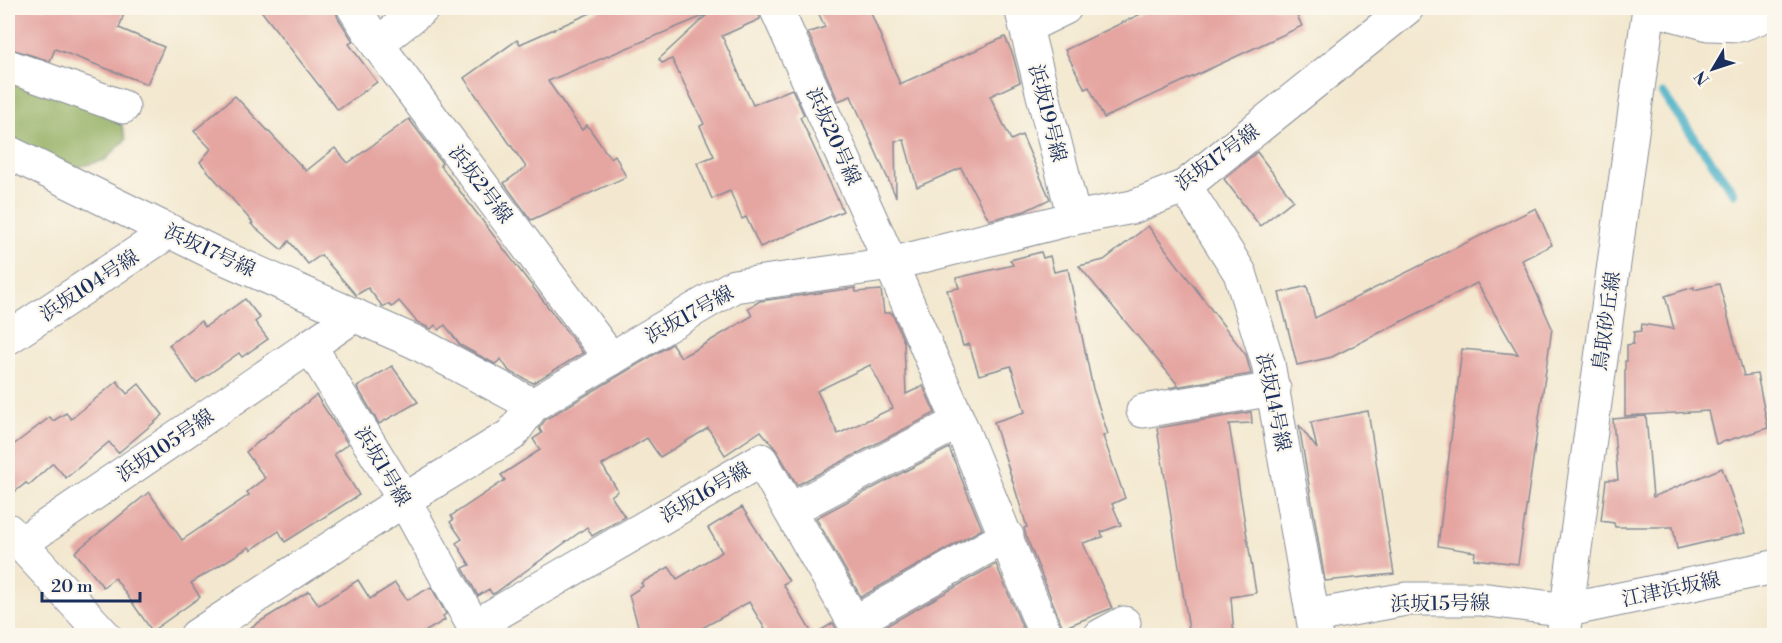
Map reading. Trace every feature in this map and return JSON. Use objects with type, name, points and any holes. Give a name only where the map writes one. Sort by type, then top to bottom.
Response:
[{"type":"street","name":"浜坂2号線","points":[[354,8],[377,44],[611,359]]},
{"type":"street","points":[[377,44],[423,8]]},
{"type":"street","name":"浜坂20号線","points":[[776,8],[962,429],[1046,636]]},
{"type":"street","points":[[1024,17],[1065,8]]},
{"type":"street","name":"浜坂17号線","points":[[8,152],[222,258],[415,342],[533,405],[734,286],[891,264],[1074,218],[1133,207],[1185,186],[1407,8]]},
{"type":"street","points":[[1650,8],[1709,24],[1740,25],[1774,12]]},
{"type":"street","name":"鳥取砂丘線","points":[[1566,623],[1650,8]]},
{"type":"street","name":"浜坂19号線","points":[[1024,17],[1074,218]]},
{"type":"street","points":[[8,66],[123,107]]},
{"type":"street","name":"浜坂14号線","points":[[1185,186],[1240,273],[1274,389],[1315,626]]},
{"type":"street","name":"浜坂104号線","points":[[8,338],[170,231]]},
{"type":"street","points":[[310,346],[354,315]]},
{"type":"street","name":"浜坂1号線","points":[[310,346],[404,500],[477,631]]},
{"type":"street","name":"浜坂105号線","points":[[14,537],[310,346]]},
{"type":"street","points":[[1143,411],[1274,389]]},
{"type":"street","points":[[196,636],[404,500],[511,435],[533,405]]},
{"type":"street","points":[[790,510],[947,428],[962,429]]},
{"type":"street","name":"浜坂16号線","points":[[477,631],[761,460],[858,629]]},
{"type":"street","points":[[858,629],[1007,536]]},
{"type":"street","points":[[14,537],[105,636]]},
{"type":"street","name":"江津浜坂線","points":[[1566,623],[1774,567]]},
{"type":"street","name":"浜坂15号線","points":[[1315,626],[1406,599],[1480,599],[1566,623]]},
{"type":"green space","points":[[8,75],[99,109],[121,123],[126,139],[105,160],[71,169],[8,142]]},
{"type":"building","points":[[8,8],[126,8],[119,28],[164,47],[147,84],[55,49],[50,61],[8,48]]},
{"type":"building","points":[[259,8],[335,8],[338,18],[353,41],[349,44],[377,82],[338,110]]},
{"type":"building","points":[[602,8],[758,8],[760,19],[722,36],[753,105],[792,89],[804,115],[800,117],[843,211],[760,247],[746,217],[742,219],[730,191],[712,199],[697,163],[714,156],[700,126],[704,124],[672,59],[662,63],[659,59],[708,14],[548,81],[582,130],[587,125],[610,158],[615,155],[626,177],[531,220],[504,183],[526,167],[464,78],[517,40],[520,44]]},
{"type":"building","points":[[816,8],[869,8],[900,84],[1005,37],[1013,55],[1020,82],[990,96],[1011,140],[1022,135],[1050,199],[1025,211],[989,220],[961,168],[917,187],[904,140],[895,141],[896,197],[851,96],[838,101],[808,33],[825,27]]},
{"type":"building","points":[[1153,8],[1293,8],[1302,26],[1104,118],[1089,87],[1085,89],[1065,50]]},
{"type":"building","points":[[235,96],[306,171],[335,148],[348,163],[409,119],[442,163],[440,165],[583,353],[533,383],[509,371],[501,359],[495,364],[460,345],[445,325],[439,330],[435,325],[431,329],[417,322],[399,301],[392,307],[388,304],[383,307],[368,288],[356,295],[321,255],[308,264],[289,241],[282,250],[251,224],[253,223],[200,162],[211,149],[194,131]]},
{"type":"building","points":[[1257,152],[1293,200],[1260,226],[1224,179]]},
{"type":"building","points":[[1536,208],[1552,245],[1522,260],[1552,328],[1518,564],[1474,559],[1475,552],[1438,546],[1462,349],[1518,354],[1477,283],[1332,357],[1297,365],[1279,293],[1307,286],[1315,318]]},
{"type":"building","points":[[1148,226],[1246,355],[1251,374],[1169,388],[1179,386],[1079,266],[1104,260]]},
{"type":"building","points":[[1041,252],[1043,258],[1050,256],[1054,272],[1068,269],[1093,389],[1108,434],[1103,436],[1125,498],[1112,504],[1121,525],[1101,532],[1103,537],[1083,543],[1112,608],[1063,628],[1026,536],[1024,528],[1027,527],[994,422],[1025,412],[1011,366],[979,375],[969,344],[963,346],[947,290],[959,288],[956,278],[1013,265],[1010,260]]},
{"type":"building","points":[[1719,284],[1744,376],[1757,374],[1768,428],[1716,444],[1708,411],[1625,416],[1625,361],[1627,361],[1627,345],[1633,344],[1634,332],[1641,331],[1642,324],[1674,329],[1665,296],[1694,287],[1694,290]]},
{"type":"building","points":[[855,288],[856,292],[881,290],[884,313],[892,313],[904,342],[906,394],[923,386],[935,413],[797,485],[777,451],[761,431],[725,455],[708,428],[660,457],[647,438],[602,465],[618,491],[611,496],[625,517],[592,536],[587,527],[495,593],[492,594],[489,589],[478,596],[463,568],[470,565],[456,543],[462,539],[450,522],[453,520],[451,516],[505,480],[501,475],[540,450],[533,439],[542,433],[539,428],[546,419],[672,344],[681,357],[698,348],[752,316],[748,308],[760,301]],"holes":[[[870,365],[893,408],[838,434],[817,391]]]},
{"type":"building","points":[[245,299],[260,318],[255,322],[268,339],[242,357],[239,353],[196,383],[169,345],[201,321],[205,327]]},
{"type":"building","points":[[392,366],[418,402],[379,424],[357,387]]},
{"type":"building","points":[[117,381],[127,394],[139,384],[163,415],[118,453],[109,442],[66,478],[53,463],[29,485],[26,483],[8,497],[8,449],[50,417],[53,421],[66,413],[71,419]]},
{"type":"building","points":[[316,395],[348,444],[334,454],[359,495],[285,542],[279,531],[251,550],[249,547],[191,583],[200,597],[152,631],[115,578],[103,587],[75,552],[149,492],[182,540],[249,495],[247,492],[265,478],[246,452]]},
{"type":"building","points":[[1368,411],[1394,574],[1325,581],[1299,425],[1317,449],[1311,422]]},
{"type":"building","points":[[1251,412],[1252,423],[1229,424],[1256,593],[1231,597],[1234,636],[1190,636],[1157,428]]},
{"type":"building","points":[[1646,416],[1653,497],[1722,468],[1745,533],[1677,549],[1673,527],[1615,527],[1614,523],[1601,521],[1606,480],[1618,480],[1613,419]]},
{"type":"building","points":[[949,448],[982,529],[861,597],[816,518]]},
{"type":"building","points":[[742,507],[789,581],[783,584],[813,635],[833,623],[840,636],[769,636],[749,602],[688,636],[641,636],[629,595],[643,586],[641,583],[669,567],[677,579],[722,552],[708,528]]},
{"type":"building","points":[[996,564],[1026,636],[881,636],[879,630]]},
{"type":"building","points":[[358,580],[370,599],[395,583],[407,600],[431,587],[446,614],[443,616],[445,620],[418,636],[237,636],[309,591],[319,605]]},
{"type":"waterway","points":[[1663,94],[1734,193]]}]
